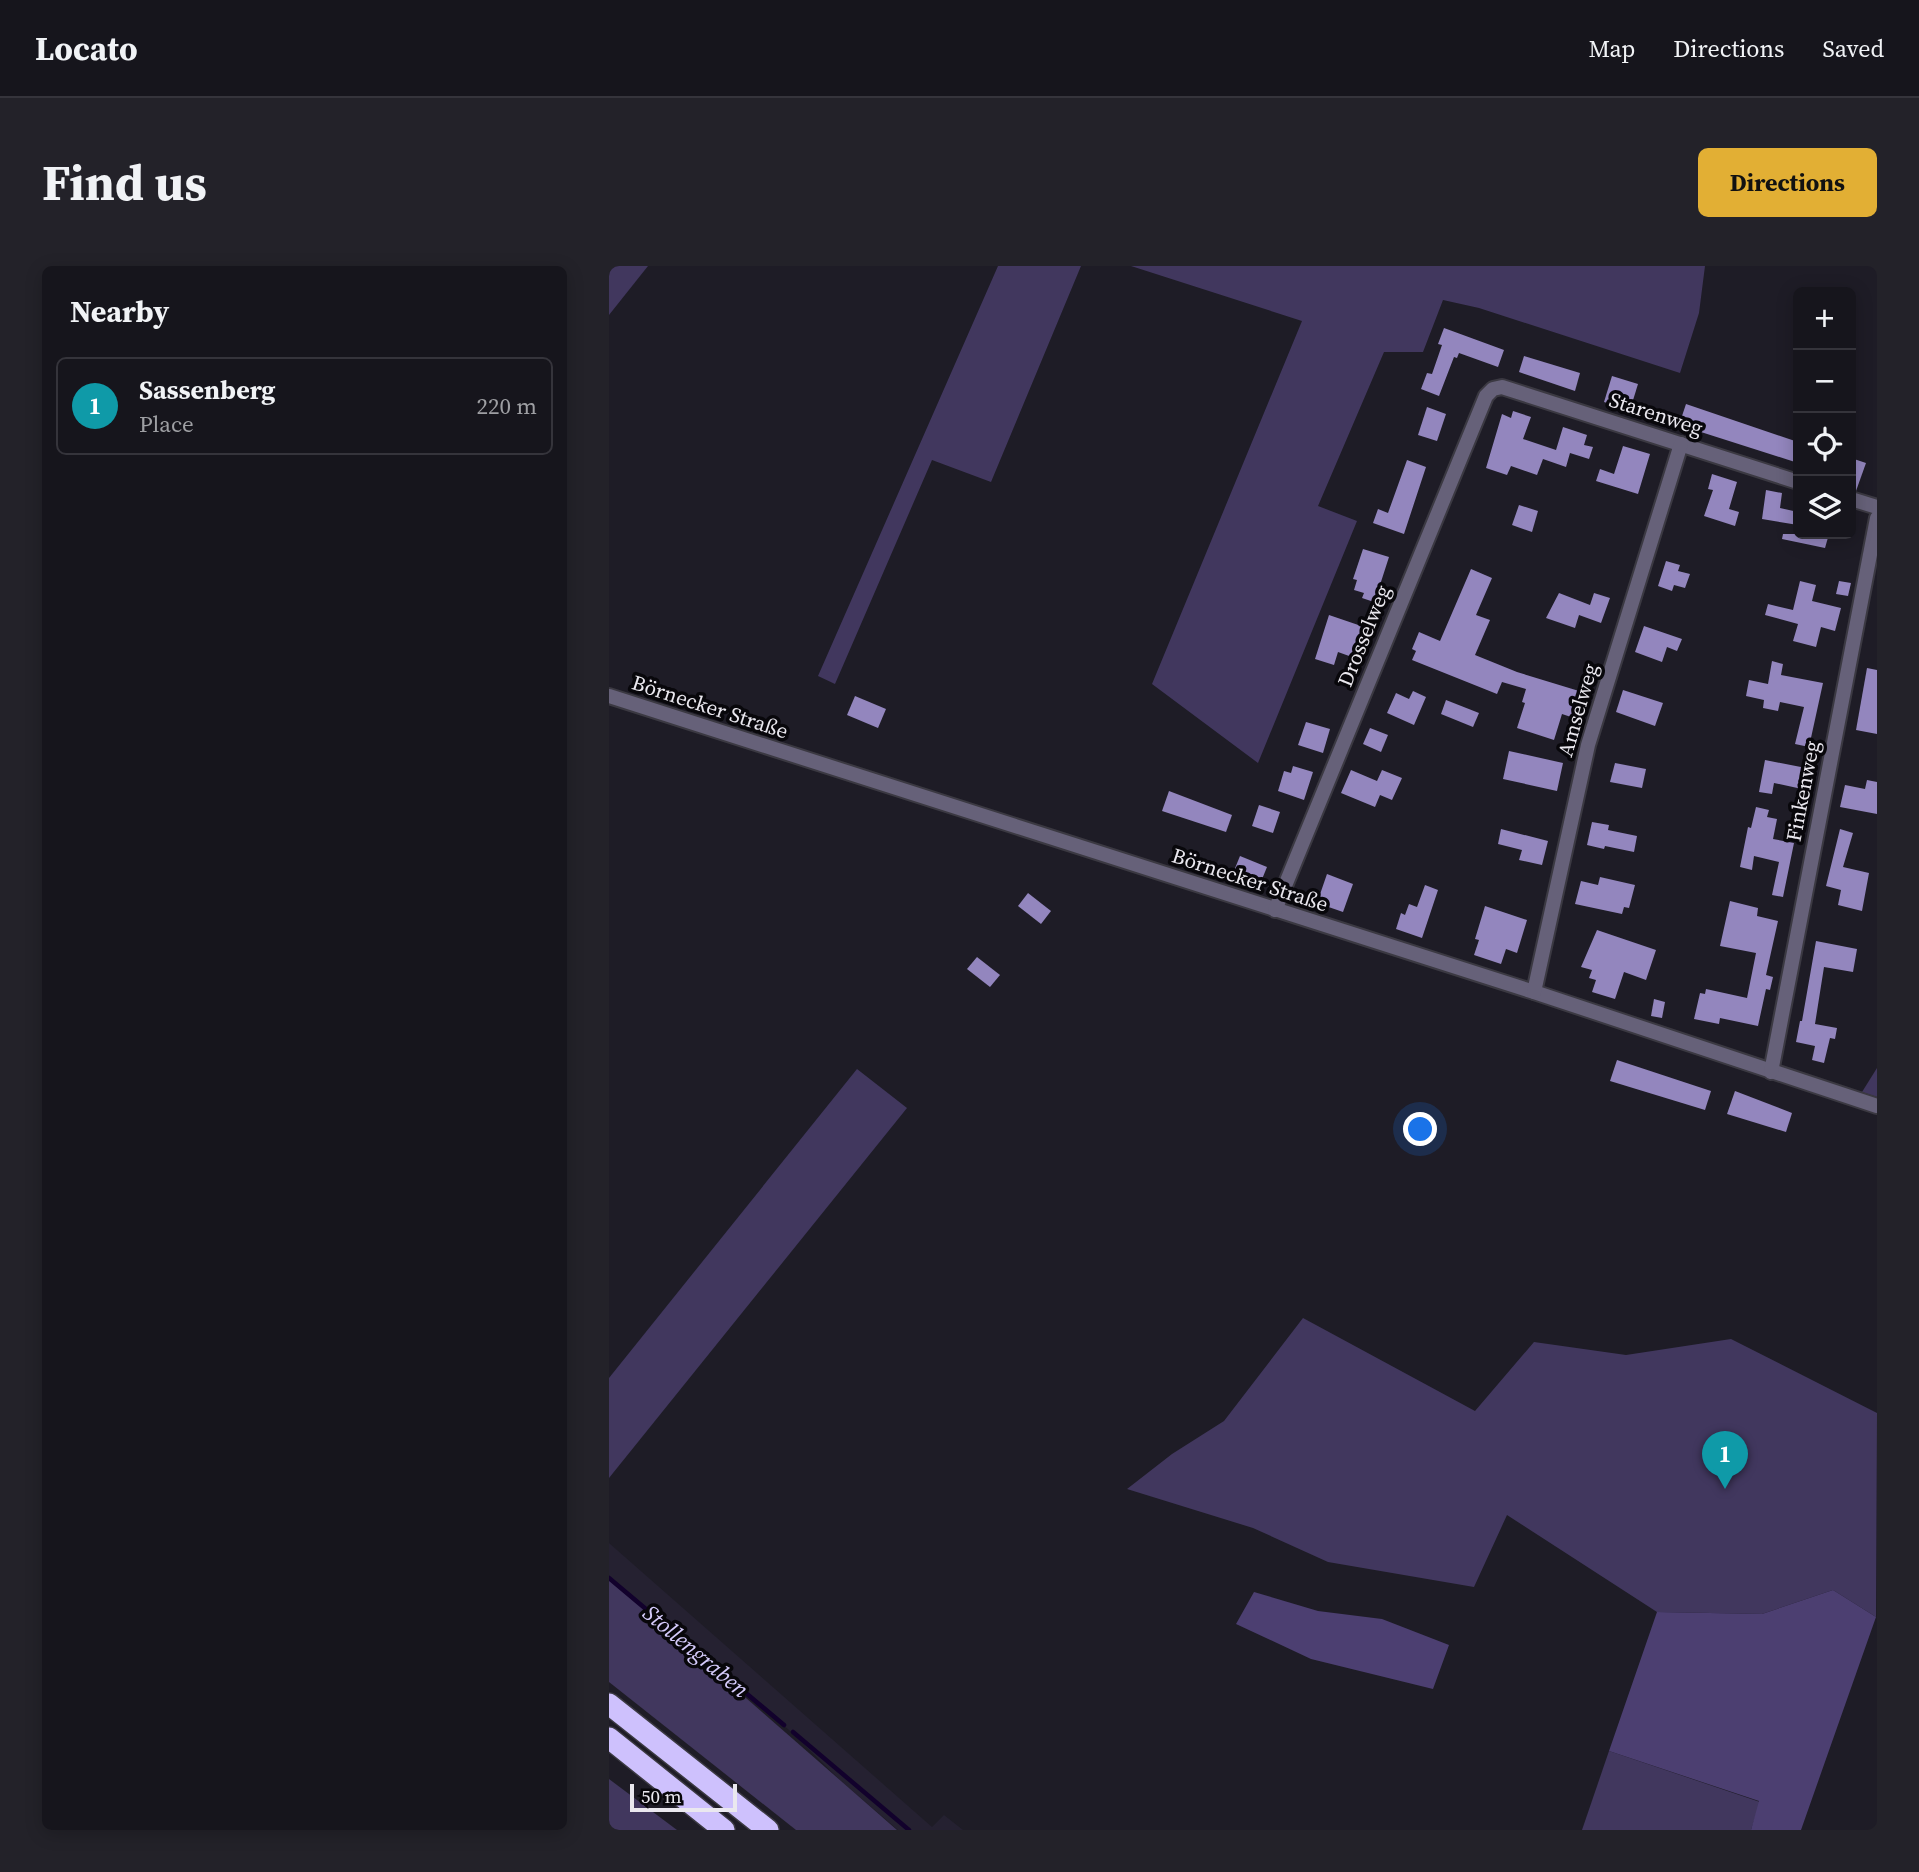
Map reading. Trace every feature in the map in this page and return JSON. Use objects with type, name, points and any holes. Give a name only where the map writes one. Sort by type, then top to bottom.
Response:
[{"type":"highway","points":[[609,1704],[768,1830]]},
{"type":"highway","points":[[609,1738],[724,1830]]},
{"type":"street","name":"Starenweg","points":[[1502,387],[1793,480]]},
{"type":"street","name":"Drosselweg","points":[[1275,910],[1486,396],[1493,389],[1502,387]]},
{"type":"street","name":"Amselweg","points":[[1534,992],[1588,745],[1681,444]]},
{"type":"street","points":[[1856,501],[1877,507]]},
{"type":"street","name":"Finkenweg","points":[[1771,1072],[1877,518]]},
{"type":"street","name":"Börnecker Straße","points":[[609,696],[1534,992],[1877,1106]]},
{"type":"shaded area","points":[[609,266],[648,266],[609,315]]},
{"type":"shaded area","points":[[998,266],[1081,266],[991,482],[932,460],[835,684],[818,676]]},
{"type":"shaded area","points":[[1131,266],[1705,266],[1699,313],[1680,373],[1479,308],[1443,300],[1423,352],[1384,352],[1318,506],[1357,521],[1258,763],[1152,684],[1302,321]]},
{"type":"shaded area","points":[[1877,1068],[1877,1097],[1862,1092]]},
{"type":"shaded area","points":[[857,1069],[907,1108],[609,1478],[609,1378]]},
{"type":"shaded area","points":[[1303,1318],[1475,1411],[1534,1342],[1626,1355],[1731,1339],[1877,1413],[1876,1617],[1833,1590],[1762,1614],[1657,1612],[1507,1515],[1474,1587],[1328,1562],[1253,1528],[1127,1489],[1172,1454],[1224,1421]]},
{"type":"shaded area","points":[[609,1543],[932,1827],[944,1815],[963,1830],[898,1830],[841,1781],[789,1730],[609,1576]]},
{"type":"shaded area","points":[[609,1578],[897,1830],[796,1830],[609,1682]]},
{"type":"shaded area","points":[[1833,1590],[1876,1617],[1801,1830],[1751,1830],[1759,1801],[1609,1751],[1657,1612],[1762,1614]]},
{"type":"shaded area","points":[[1254,1592],[1318,1611],[1382,1619],[1449,1645],[1433,1689],[1311,1659],[1236,1624]]},
{"type":"shaded area","points":[[1609,1751],[1760,1802],[1751,1830],[1582,1830]]},
{"type":"shaded area","points":[[609,1779],[677,1830],[609,1830]]},
{"type":"building","points":[[1444,328],[1504,350],[1498,367],[1459,353],[1457,358],[1454,357],[1439,396],[1421,389],[1427,373],[1432,374],[1442,345],[1438,344]]},
{"type":"building","points":[[1524,356],[1580,373],[1575,391],[1519,372]]},
{"type":"building","points":[[1612,376],[1638,384],[1630,410],[1604,402]]},
{"type":"building","points":[[1686,404],[1793,440],[1793,461],[1679,425]]},
{"type":"building","points":[[1427,407],[1446,414],[1437,441],[1418,435]]},
{"type":"building","points":[[1513,411],[1531,417],[1523,439],[1556,450],[1563,427],[1587,435],[1584,445],[1593,447],[1589,459],[1570,453],[1566,467],[1543,459],[1537,475],[1511,466],[1507,475],[1486,468],[1502,414],[1511,418]]},
{"type":"building","points":[[1623,446],[1650,454],[1638,494],[1596,481],[1600,469],[1614,474]]},
{"type":"building","points":[[1407,460],[1426,467],[1404,534],[1373,523],[1378,509],[1388,513]]},
{"type":"building","points":[[1856,460],[1866,463],[1856,491]]},
{"type":"building","points":[[1712,474],[1737,482],[1729,509],[1739,512],[1735,526],[1704,516],[1713,490],[1708,489]]},
{"type":"building","points":[[1766,490],[1782,493],[1780,508],[1793,511],[1793,524],[1762,519]]},
{"type":"building","points":[[1519,505],[1538,511],[1532,532],[1512,525]]},
{"type":"building","points":[[1783,534],[1793,534],[1793,539],[1828,539],[1825,548],[1782,539]]},
{"type":"building","points":[[1363,549],[1389,557],[1379,588],[1385,590],[1380,604],[1362,598],[1364,593],[1354,590],[1357,580],[1353,579]]},
{"type":"building","points":[[1666,561],[1680,565],[1678,571],[1690,574],[1685,588],[1674,585],[1672,591],[1658,586]]},
{"type":"building","points":[[1471,569],[1492,578],[1476,615],[1490,620],[1475,655],[1517,672],[1579,691],[1571,717],[1562,714],[1554,740],[1517,728],[1525,703],[1522,702],[1526,689],[1502,682],[1497,694],[1412,660],[1416,651],[1412,649],[1419,632],[1440,641]]},
{"type":"building","points":[[1800,581],[1816,585],[1812,601],[1841,608],[1835,631],[1821,627],[1816,647],[1793,641],[1798,624],[1765,615],[1768,604],[1793,610]]},
{"type":"building","points":[[1839,581],[1851,583],[1848,596],[1836,594]]},
{"type":"building","points":[[1559,593],[1590,605],[1594,593],[1610,598],[1601,623],[1579,615],[1575,628],[1546,618]]},
{"type":"building","points":[[1329,615],[1373,630],[1363,661],[1338,652],[1334,665],[1315,659]]},
{"type":"building","points":[[1644,626],[1682,639],[1677,651],[1667,647],[1662,662],[1635,652]]},
{"type":"building","points":[[1772,661],[1783,664],[1781,675],[1823,683],[1809,747],[1795,744],[1804,707],[1780,702],[1778,711],[1763,708],[1764,700],[1746,696],[1749,680],[1768,684]]},
{"type":"building","points":[[1867,668],[1877,670],[1877,734],[1856,730]]},
{"type":"building","points":[[1623,690],[1663,703],[1655,726],[1616,712]]},
{"type":"building","points":[[1413,691],[1426,697],[1414,725],[1387,713],[1396,693],[1409,699]]},
{"type":"building","points":[[855,696],[886,709],[878,728],[847,715]]},
{"type":"building","points":[[1446,700],[1479,713],[1473,727],[1441,714]]},
{"type":"building","points":[[1306,722],[1330,729],[1323,753],[1298,745]]},
{"type":"building","points":[[1370,728],[1388,735],[1381,752],[1363,744]]},
{"type":"building","points":[[1509,751],[1563,763],[1557,791],[1503,779]]},
{"type":"building","points":[[1765,760],[1806,768],[1802,789],[1774,783],[1772,794],[1759,792]]},
{"type":"building","points":[[1615,763],[1646,769],[1642,788],[1610,782]]},
{"type":"building","points":[[1293,766],[1313,772],[1304,800],[1278,791],[1284,771],[1291,773]]},
{"type":"building","points":[[1351,770],[1377,781],[1382,770],[1402,778],[1392,800],[1380,795],[1375,807],[1341,793]]},
{"type":"building","points":[[1867,780],[1877,782],[1877,814],[1840,807],[1845,785],[1865,789]]},
{"type":"building","points":[[1169,791],[1232,815],[1226,832],[1162,811]]},
{"type":"building","points":[[1259,805],[1280,812],[1273,833],[1252,826]]},
{"type":"building","points":[[1756,807],[1769,810],[1767,817],[1777,819],[1773,839],[1794,843],[1783,897],[1772,895],[1779,862],[1754,856],[1752,870],[1740,867],[1748,827],[1751,828]]},
{"type":"building","points":[[1592,822],[1609,825],[1608,830],[1637,836],[1634,852],[1587,845]]},
{"type":"building","points":[[1501,829],[1548,841],[1542,865],[1519,860],[1522,850],[1498,844]]},
{"type":"building","points":[[1840,829],[1853,833],[1843,867],[1869,873],[1862,911],[1838,905],[1841,890],[1826,886]]},
{"type":"building","points":[[1240,856],[1267,867],[1258,889],[1231,878]]},
{"type":"building","points":[[1327,874],[1353,884],[1343,912],[1317,903]]},
{"type":"building","points":[[1600,877],[1635,885],[1629,908],[1624,907],[1622,914],[1575,904],[1581,881],[1598,885]]},
{"type":"building","points":[[1425,885],[1438,890],[1422,938],[1396,929],[1401,913],[1405,915],[1409,904],[1417,907]]},
{"type":"building","points":[[1028,893],[1051,911],[1041,924],[1018,906]]},
{"type":"building","points":[[1730,901],[1758,908],[1757,916],[1778,921],[1766,975],[1773,977],[1770,990],[1766,989],[1758,1026],[1720,1018],[1719,1024],[1694,1019],[1700,993],[1705,994],[1706,989],[1747,998],[1756,953],[1720,946]]},
{"type":"building","points":[[1485,906],[1527,920],[1517,953],[1506,949],[1501,964],[1474,955],[1479,940],[1475,939]]},
{"type":"building","points":[[1597,930],[1656,950],[1646,980],[1624,972],[1615,999],[1592,992],[1596,980],[1589,978],[1592,970],[1581,967]]},
{"type":"building","points":[[1816,941],[1857,949],[1853,972],[1824,967],[1815,1024],[1837,1028],[1835,1039],[1830,1038],[1824,1063],[1812,1060],[1815,1046],[1796,1042]]},
{"type":"building","points":[[977,957],[1000,975],[990,987],[967,969]]},
{"type":"building","points":[[1654,999],[1665,1002],[1662,1018],[1651,1016]]},
{"type":"building","points":[[1617,1060],[1711,1091],[1705,1110],[1610,1081]]},
{"type":"building","points":[[1735,1091],[1792,1113],[1786,1132],[1727,1114]]},
{"type":"waterway","name":"Stollengraben","points":[[609,1578],[784,1725]]},
{"type":"waterway","name":"Stollengraben","points":[[793,1732],[909,1830]]},
{"type":"place","name":"Sassenberg","points":[[1725,1489]]}]
